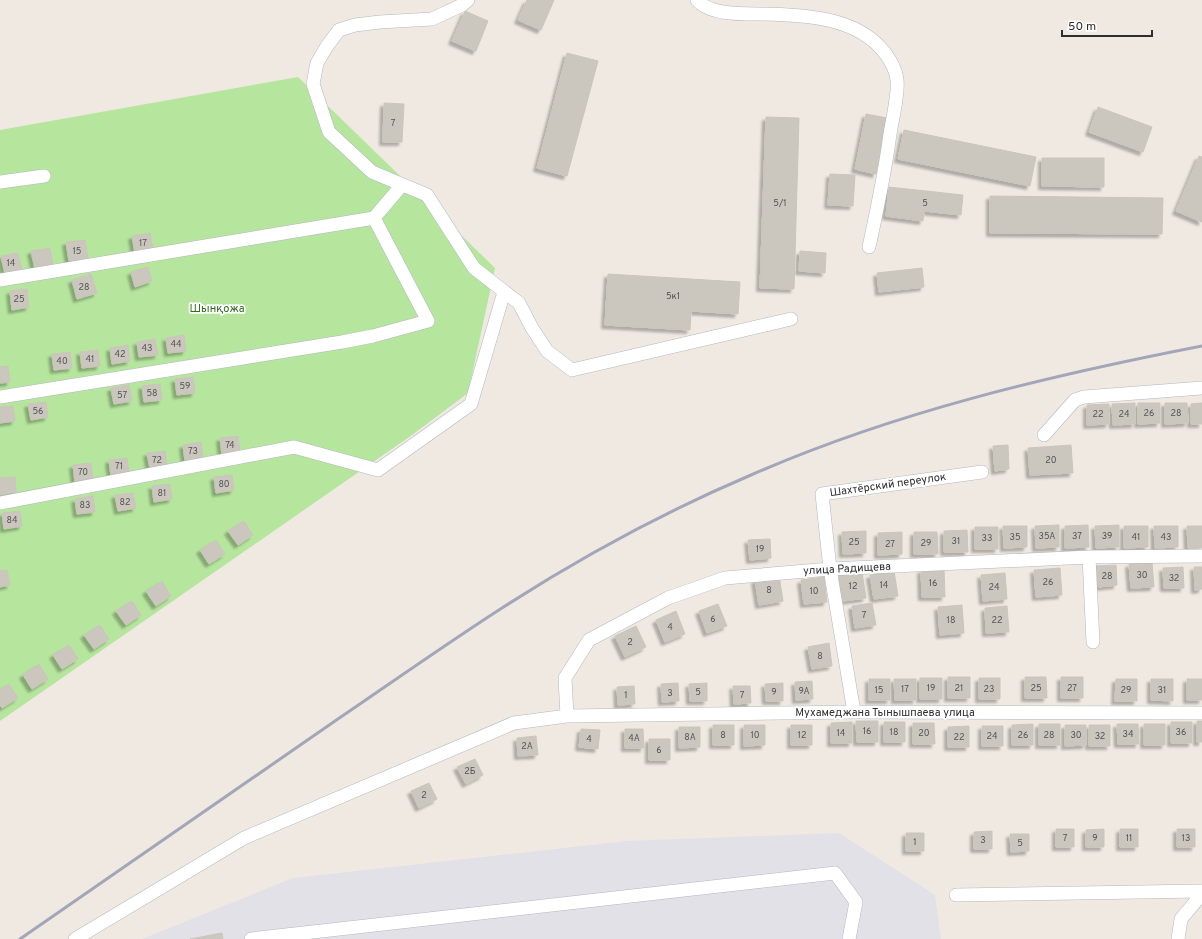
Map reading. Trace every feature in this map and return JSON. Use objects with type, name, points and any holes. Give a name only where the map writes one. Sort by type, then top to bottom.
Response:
[{"type":"street","points":[[468,0],[462,5],[432,18],[380,22],[339,30],[317,63],[313,84],[329,132],[372,172],[427,195],[474,268],[519,304],[547,351],[572,370],[791,319]]},
{"type":"street","points":[[697,0],[706,8],[714,10],[750,14],[795,15],[845,24],[864,34],[878,45],[892,63],[898,81],[885,172],[869,247]]},
{"type":"street","points":[[0,182],[44,176]]},
{"type":"street","points":[[0,280],[374,218],[402,185]]},
{"type":"street","points":[[0,397],[342,342],[373,336],[428,321],[374,218]]},
{"type":"street","points":[[0,503],[294,447],[378,470],[471,404],[504,292]]},
{"type":"street","points":[[1044,435],[1075,400],[1084,397],[1180,391],[1202,388]]},
{"type":"street","name":"Шахтёрский переулок","points":[[854,712],[830,568],[822,494],[982,472]]},
{"type":"street","name":"улица Радищева","points":[[567,716],[565,678],[589,640],[668,598],[725,578],[830,568],[1088,557],[1202,556]]},
{"type":"street","points":[[1088,557],[1093,642]]},
{"type":"street","name":"Мухамеджана Тынышпаева улица","points":[[75,939],[244,838],[514,723],[567,716],[854,712],[1202,713]]},
{"type":"street","points":[[251,939],[835,872],[856,902],[849,939]]},
{"type":"street","points":[[956,895],[1202,891]]},
{"type":"street","points":[[1178,939],[1181,920],[1202,894]]},
{"type":"shaded area","points":[[839,833],[935,895],[941,939],[142,939],[293,878],[627,841]]},
{"type":"green space","name":"Шынқожа","points":[[298,77],[495,268],[468,393],[412,435],[0,721],[0,130]]},
{"type":"building","points":[[527,0],[554,0],[541,30],[518,20]]},
{"type":"building","points":[[465,11],[488,21],[476,51],[452,41]]},
{"type":"building","points":[[567,53],[598,61],[567,176],[537,168]]},
{"type":"building","points":[[384,103],[404,104],[402,142],[383,142]]},
{"type":"building","points":[[1098,107],[1152,127],[1143,152],[1089,132]]},
{"type":"building","points":[[866,114],[887,118],[876,174],[855,169]]},
{"type":"building","points":[[766,117],[799,118],[794,289],[760,288]]},
{"type":"building","points":[[904,130],[1036,157],[1030,186],[898,159]]},
{"type":"building","points":[[1199,156],[1202,157],[1202,222],[1176,211]]},
{"type":"building","points":[[1042,158],[1104,158],[1104,187],[1042,186]]},
{"type":"building","points":[[830,174],[855,175],[853,206],[828,205]]},
{"type":"building","points":[[889,187],[963,195],[961,215],[924,211],[923,221],[886,216]]},
{"type":"building","points":[[990,196],[1163,198],[1162,234],[990,233]]},
{"type":"building","points":[[150,233],[153,250],[135,253],[132,236]]},
{"type":"building","points":[[85,240],[88,259],[69,261],[66,242]]},
{"type":"building","points":[[50,248],[53,266],[35,269],[31,251]]},
{"type":"building","points":[[800,251],[826,253],[825,273],[799,271]]},
{"type":"building","points":[[18,253],[22,270],[5,274],[1,256]]},
{"type":"building","points":[[148,267],[152,281],[135,287],[131,272]]},
{"type":"building","points":[[922,268],[924,287],[879,292],[877,273]]},
{"type":"building","points":[[91,274],[97,293],[77,299],[72,280]]},
{"type":"building","points":[[608,274],[740,282],[738,314],[691,311],[690,330],[605,325]]},
{"type":"building","points":[[27,289],[29,307],[12,310],[10,291]]},
{"type":"building","points":[[184,335],[186,351],[168,353],[166,338]]},
{"type":"building","points":[[155,339],[158,355],[139,357],[137,342]]},
{"type":"building","points":[[128,345],[130,361],[112,364],[110,348]]},
{"type":"building","points":[[98,350],[100,366],[82,368],[80,352]]},
{"type":"building","points":[[70,352],[72,368],[54,370],[52,354]]},
{"type":"building","points":[[8,366],[10,382],[0,383],[0,367]]},
{"type":"building","points":[[193,377],[195,393],[177,395],[175,379]]},
{"type":"building","points":[[160,384],[162,400],[144,402],[142,386]]},
{"type":"building","points":[[129,385],[132,401],[114,404],[111,388]]},
{"type":"building","points":[[46,402],[48,417],[31,420],[28,404]]},
{"type":"building","points":[[1135,403],[1135,424],[1113,425],[1112,404]]},
{"type":"building","points":[[1138,403],[1160,403],[1160,423],[1138,424]]},
{"type":"building","points":[[1165,403],[1187,403],[1188,423],[1165,424]]},
{"type":"building","points":[[1202,403],[1202,424],[1191,424],[1191,404]]},
{"type":"building","points":[[1109,404],[1109,424],[1087,425],[1087,405]]},
{"type":"building","points":[[13,406],[15,421],[0,423],[0,407]]},
{"type":"building","points":[[238,436],[240,452],[222,455],[220,438]]},
{"type":"building","points":[[201,442],[203,458],[185,461],[183,445]]},
{"type":"building","points":[[1008,445],[1009,469],[995,471],[993,446]]},
{"type":"building","points":[[1071,445],[1073,473],[1030,475],[1028,448]]},
{"type":"building","points":[[165,451],[167,466],[150,469],[147,453]]},
{"type":"building","points":[[127,458],[129,473],[111,476],[109,460]]},
{"type":"building","points":[[91,463],[93,478],[75,482],[73,465]]},
{"type":"building","points":[[232,475],[234,490],[216,493],[214,477]]},
{"type":"building","points":[[15,477],[16,492],[0,495],[0,478]]},
{"type":"building","points":[[170,484],[172,499],[154,502],[152,486]]},
{"type":"building","points":[[133,493],[136,508],[118,511],[115,495]]},
{"type":"building","points":[[93,496],[95,512],[77,514],[75,499]]},
{"type":"building","points":[[20,511],[22,526],[4,529],[2,513]]},
{"type":"building","points":[[244,521],[253,535],[238,545],[228,531]]},
{"type":"building","points":[[1059,525],[1059,547],[1036,548],[1035,526]]},
{"type":"building","points":[[1088,525],[1089,547],[1065,548],[1065,526]]},
{"type":"building","points":[[1119,525],[1119,547],[1096,548],[1095,526]]},
{"type":"building","points":[[1003,526],[1027,526],[1027,547],[1004,548]]},
{"type":"building","points":[[1124,526],[1148,526],[1148,547],[1124,548]]},
{"type":"building","points":[[1154,526],[1178,526],[1178,547],[1155,548]]},
{"type":"building","points":[[1187,526],[1202,526],[1202,548],[1188,548]]},
{"type":"building","points":[[975,527],[998,527],[998,549],[975,549]]},
{"type":"building","points":[[967,530],[968,552],[944,552],[944,531]]},
{"type":"building","points":[[866,531],[866,553],[843,554],[842,532]]},
{"type":"building","points":[[902,532],[902,554],[878,555],[878,533]]},
{"type":"building","points":[[914,532],[937,532],[938,554],[914,554]]},
{"type":"building","points":[[770,539],[771,558],[750,560],[748,540]]},
{"type":"building","points":[[216,540],[225,554],[209,564],[200,550]]},
{"type":"building","points":[[1152,562],[1154,587],[1131,588],[1129,564]]},
{"type":"building","points":[[1116,565],[1117,585],[1098,587],[1096,566]]},
{"type":"building","points":[[1183,567],[1184,588],[1164,588],[1163,568]]},
{"type":"building","points":[[1194,567],[1202,567],[1202,589],[1195,590]]},
{"type":"building","points":[[1060,568],[1062,595],[1036,597],[1034,570]]},
{"type":"building","points":[[944,569],[945,597],[922,597],[921,570]]},
{"type":"building","points":[[7,570],[10,585],[0,587],[0,571]]},
{"type":"building","points":[[894,571],[898,596],[874,599],[870,575]]},
{"type":"building","points":[[862,572],[866,598],[843,601],[839,575]]},
{"type":"building","points":[[1005,573],[1007,599],[983,601],[981,575]]},
{"type":"building","points":[[779,575],[783,601],[759,605],[755,580]]},
{"type":"building","points":[[824,577],[827,602],[804,604],[801,580]]},
{"type":"building","points":[[162,581],[171,596],[156,606],[146,591]]},
{"type":"building","points":[[132,601],[141,615],[126,625],[116,611]]},
{"type":"building","points":[[872,603],[876,625],[855,628],[852,606]]},
{"type":"building","points":[[718,604],[727,626],[707,633],[699,611]]},
{"type":"building","points":[[962,605],[964,633],[940,635],[938,607]]},
{"type":"building","points":[[1007,606],[1009,632],[986,633],[985,608]]},
{"type":"building","points":[[676,611],[685,634],[665,642],[656,620]]},
{"type":"building","points":[[100,625],[109,639],[94,649],[84,635]]},
{"type":"building","points":[[636,626],[646,647],[625,657],[615,636]]},
{"type":"building","points":[[829,643],[832,666],[812,669],[808,647]]},
{"type":"building","points":[[69,645],[78,659],[62,669],[53,655]]},
{"type":"building","points":[[39,664],[48,679],[32,689],[23,675]]},
{"type":"building","points":[[948,677],[970,677],[970,698],[948,698]]},
{"type":"building","points":[[1025,677],[1046,677],[1047,698],[1025,698]]},
{"type":"building","points":[[1061,677],[1083,677],[1083,698],[1061,698]]},
{"type":"building","points":[[920,678],[942,678],[942,699],[920,699]]},
{"type":"building","points":[[979,678],[1000,678],[1000,699],[979,699]]},
{"type":"building","points":[[869,679],[890,679],[890,700],[869,700]]},
{"type":"building","points":[[894,679],[916,679],[916,700],[895,700]]},
{"type":"building","points":[[1116,679],[1137,679],[1137,701],[1115,701]]},
{"type":"building","points":[[1151,679],[1173,679],[1173,701],[1151,700]]},
{"type":"building","points":[[1187,679],[1202,679],[1202,700],[1187,700]]},
{"type":"building","points":[[812,681],[813,699],[796,700],[795,682]]},
{"type":"building","points":[[678,683],[679,701],[662,702],[661,684]]},
{"type":"building","points":[[707,683],[707,701],[690,701],[689,684]]},
{"type":"building","points":[[783,683],[783,701],[766,701],[765,684]]},
{"type":"building","points":[[9,684],[18,698],[2,708],[0,705],[0,690]]},
{"type":"building","points":[[634,686],[635,704],[618,705],[617,687]]},
{"type":"building","points":[[733,686],[750,686],[751,703],[734,704]]},
{"type":"building","points":[[856,721],[878,721],[878,742],[857,742]]},
{"type":"building","points":[[1197,721],[1202,721],[1202,742],[1197,742]]},
{"type":"building","points":[[852,722],[852,743],[831,743],[831,723]]},
{"type":"building","points":[[884,722],[905,722],[905,742],[884,742]]},
{"type":"building","points":[[1171,722],[1192,722],[1192,743],[1171,743]]},
{"type":"building","points":[[913,723],[934,723],[935,744],[913,744]]},
{"type":"building","points":[[1033,724],[1033,745],[1012,745],[1012,725]]},
{"type":"building","points":[[1039,724],[1060,724],[1060,745],[1039,745]]},
{"type":"building","points":[[1117,724],[1138,724],[1139,744],[1118,744]]},
{"type":"building","points":[[1144,724],[1165,724],[1165,745],[1144,745]]},
{"type":"building","points":[[713,725],[734,725],[734,745],[713,745]]},
{"type":"building","points":[[744,725],[765,725],[765,745],[744,746]]},
{"type":"building","points":[[791,725],[812,725],[812,745],[791,745]]},
{"type":"building","points":[[1065,725],[1086,725],[1086,745],[1065,746]]},
{"type":"building","points":[[1089,725],[1110,725],[1110,746],[1089,746]]},
{"type":"building","points":[[969,726],[969,747],[948,747],[948,727]]},
{"type":"building","points":[[982,726],[1003,726],[1003,746],[982,746]]},
{"type":"building","points":[[679,727],[700,727],[700,747],[679,748]]},
{"type":"building","points":[[581,729],[600,730],[598,749],[579,747]]},
{"type":"building","points":[[625,729],[643,729],[644,748],[625,748]]},
{"type":"building","points":[[536,736],[538,755],[518,756],[517,738]]},
{"type":"building","points":[[649,739],[670,739],[670,760],[649,760]]},
{"type":"building","points":[[475,759],[483,775],[466,784],[457,767]]},
{"type":"building","points":[[429,783],[437,799],[419,808],[411,791]]},
{"type":"building","points":[[1056,829],[1074,829],[1074,847],[1056,847]]},
{"type":"building","points":[[1104,829],[1104,847],[1086,847],[1086,830]]},
{"type":"building","points":[[1120,829],[1138,829],[1138,847],[1120,847]]},
{"type":"building","points":[[1177,829],[1195,829],[1195,847],[1177,847]]},
{"type":"building","points":[[992,831],[992,849],[974,849],[974,832]]},
{"type":"building","points":[[906,833],[924,833],[924,851],[906,851]]},
{"type":"building","points":[[1010,834],[1029,834],[1029,851],[1011,852]]},
{"type":"building","points":[[222,933],[223,939],[190,939]]},
{"type":"railway","points":[[20,939],[481,622],[532,589],[593,553],[686,504],[805,453],[861,432],[916,414],[1030,383],[1202,346]]}]
